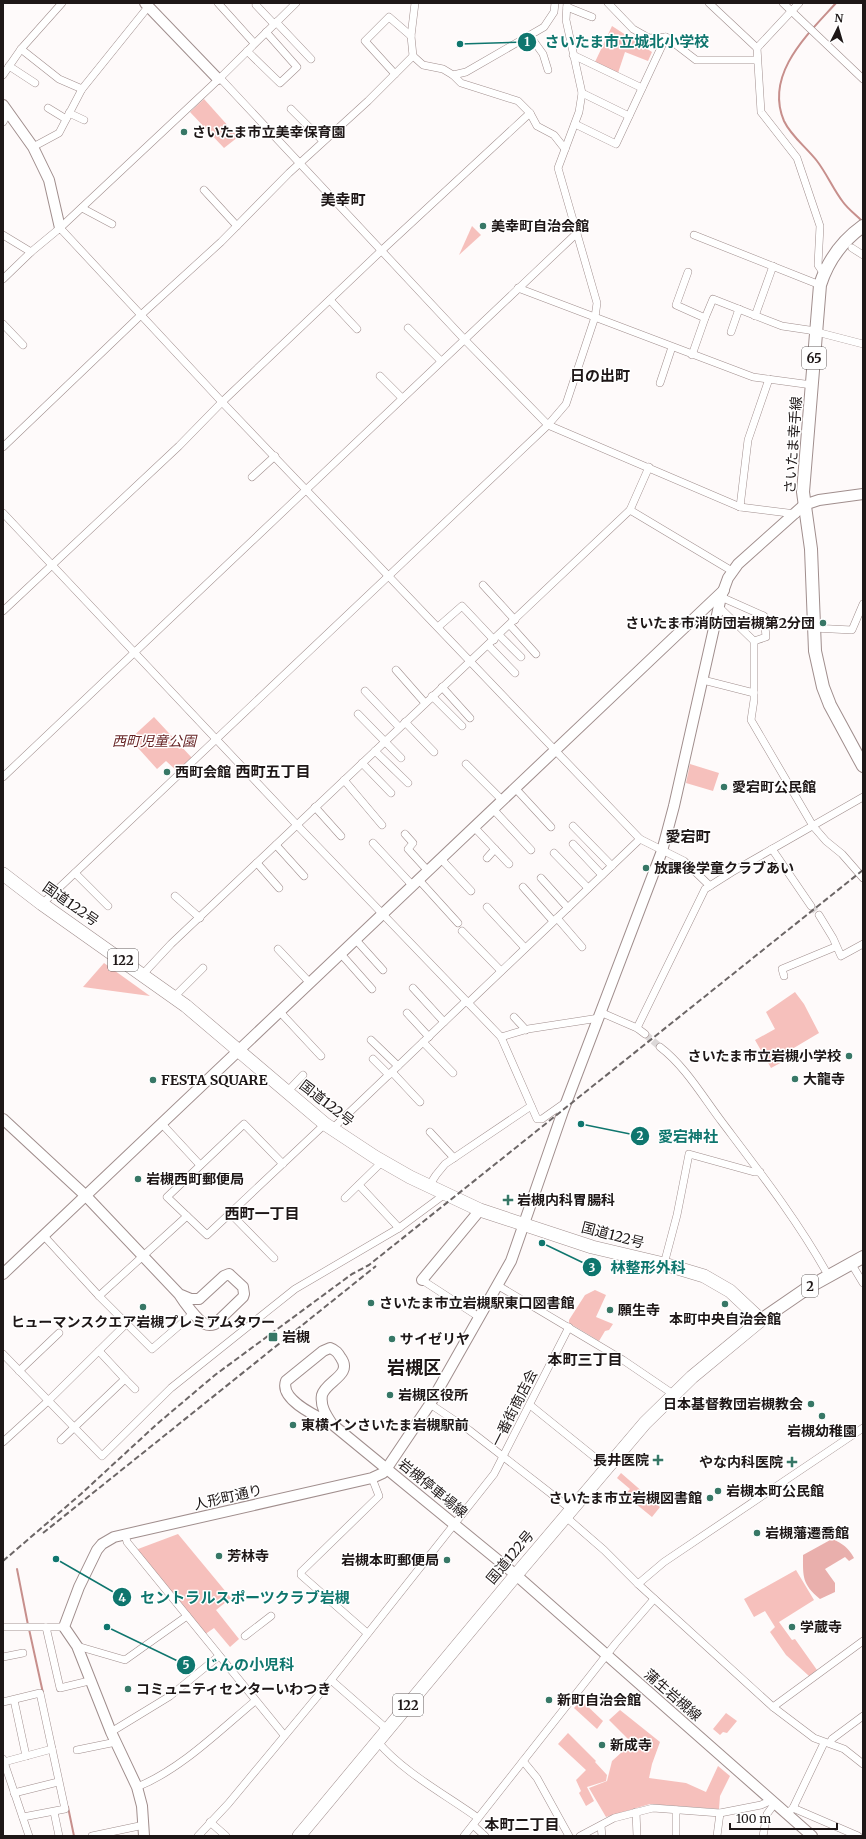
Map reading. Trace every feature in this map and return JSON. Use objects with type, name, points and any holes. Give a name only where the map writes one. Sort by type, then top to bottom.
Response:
[{"type":"highway","name":"国道122号","points":[[3,874],[42,904],[174,997],[329,1127],[383,1161],[429,1186],[480,1210],[592,1247],[664,1264],[717,1282],[742,1300],[761,1320],[712,1359],[673,1394],[645,1423],[569,1514],[516,1574],[299,1836]]},
{"type":"main road","name":"さいたま幸手線","points":[[863,226],[843,242],[822,279],[816,332],[803,492],[800,509],[811,549],[813,628],[815,650],[823,687],[830,705],[863,766]]},
{"type":"main road","name":"2","points":[[761,1320],[828,1275],[863,1257]]},
{"type":"street","points":[[3,75],[21,49],[62,3]]},
{"type":"street","points":[[3,279],[31,252],[82,208],[296,3]]},
{"type":"street","points":[[415,3],[411,36],[413,56],[423,65],[443,69],[453,75],[461,83],[518,101],[530,113],[536,126],[554,134],[565,149]]},
{"type":"street","points":[[453,75],[466,72],[530,36],[546,24],[554,12],[555,3]]},
{"type":"street","points":[[608,3],[633,29],[649,38],[666,37],[696,60],[757,60]]},
{"type":"street","points":[[709,3],[756,48],[761,112],[797,158],[820,226],[818,265],[822,279]]},
{"type":"street","points":[[783,3],[863,79]]},
{"type":"street","points":[[756,48],[799,3]]},
{"type":"street","points":[[221,4],[254,44]]},
{"type":"street","points":[[33,147],[59,133],[82,89],[147,5],[219,78],[465,340],[548,425],[740,507],[800,509]]},
{"type":"street","points":[[256,5],[311,59]]},
{"type":"street","points":[[42,904],[548,425],[566,404],[595,317],[597,303],[558,168],[575,124],[582,93],[566,20],[567,5],[592,17]]},
{"type":"street","points":[[395,74],[365,41],[389,17],[411,36]]},
{"type":"street","points":[[247,51],[280,83],[297,67],[266,32]]},
{"type":"street","points":[[530,36],[543,54],[548,70]]},
{"type":"street","points":[[575,124],[616,144],[666,37]]},
{"type":"street","points":[[21,49],[59,79],[82,89]]},
{"type":"street","points":[[574,55],[642,88]]},
{"type":"street","points":[[3,447],[142,314],[237,226],[299,164],[413,56]]},
{"type":"street","points":[[9,66],[35,83]]},
{"type":"street","points":[[582,93],[629,116]]},
{"type":"street","points":[[48,108],[68,116],[84,120]]},
{"type":"street","points":[[291,109],[323,141]]},
{"type":"street","points":[[5,113],[33,147],[49,180],[60,228],[142,314],[222,402],[306,488],[640,839],[662,851],[684,860],[710,886]]},
{"type":"street","points":[[3,611],[179,446],[222,402],[381,250],[530,113]]},
{"type":"street","points":[[204,190],[237,226]]},
{"type":"street","points":[[82,208],[112,224]]},
{"type":"street","points":[[3,777],[306,488],[577,233]]},
{"type":"street","points":[[3,235],[31,252]]},
{"type":"street","points":[[694,235],[773,266],[822,279]]},
{"type":"street","points":[[852,248],[863,255]]},
{"type":"street","points":[[754,316],[773,266]]},
{"type":"street","points":[[688,272],[676,305],[705,318]]},
{"type":"street","points":[[518,288],[692,355],[754,377],[812,385]]},
{"type":"street","points":[[692,355],[713,299],[782,326],[816,332],[863,344]]},
{"type":"street","points":[[330,300],[357,329]]},
{"type":"street","points":[[731,332],[739,309]]},
{"type":"street","points":[[3,324],[23,345]]},
{"type":"street","points":[[408,328],[441,361]]},
{"type":"street","points":[[660,384],[672,347]]},
{"type":"street","points":[[380,376],[402,398]]},
{"type":"street","points":[[740,507],[748,440],[769,379]]},
{"type":"street","points":[[252,477],[275,456]]},
{"type":"street","points":[[143,974],[171,944],[630,510],[649,467]]},
{"type":"street","points":[[387,1468],[430,1404],[511,1261],[567,1101],[662,851],[674,806],[721,598],[732,571],[800,509],[819,500],[863,494]]},
{"type":"street","points":[[630,510],[732,571]]},
{"type":"street","points":[[3,513],[135,651],[297,825],[501,1037],[537,1119],[542,1119],[567,1101]]},
{"type":"street","points":[[483,584],[536,654]]},
{"type":"street","points":[[721,598],[764,616],[766,637],[754,641]]},
{"type":"street","points":[[721,598],[754,641],[754,693],[751,720],[813,826],[826,841],[842,854],[863,878]]},
{"type":"street","points":[[3,1274],[555,750],[721,598]]},
{"type":"street","points":[[813,628],[852,630],[863,604]]},
{"type":"street","points":[[438,627],[462,606],[496,638],[521,657]]},
{"type":"street","points":[[488,645],[515,673]]},
{"type":"street","points":[[396,670],[425,703]]},
{"type":"street","points":[[703,680],[754,693]]},
{"type":"street","points":[[442,687],[470,718]]},
{"type":"street","points":[[365,691],[434,752]]},
{"type":"street","points":[[432,696],[462,726]]},
{"type":"street","points":[[358,714],[401,758]]},
{"type":"street","points":[[375,751],[408,783]]},
{"type":"street","points":[[362,763],[391,793]]},
{"type":"street","points":[[466,764],[502,800]]},
{"type":"street","points":[[344,780],[382,825]]},
{"type":"street","points":[[515,788],[552,827]]},
{"type":"street","points":[[637,1028],[705,889],[863,797]]},
{"type":"street","points":[[316,807],[342,836]]},
{"type":"street","points":[[493,809],[531,850]]},
{"type":"street","points":[[573,826],[612,866]]},
{"type":"street","points":[[474,827],[509,864]]},
{"type":"street","points":[[405,834],[413,843],[408,849],[428,871]]},
{"type":"street","points":[[283,1164],[244,1124],[168,1197],[207,1235],[283,1164],[329,1127],[390,1074],[444,1022],[501,972],[640,839]]},
{"type":"street","points":[[373,843],[458,923]]},
{"type":"street","points":[[573,844],[602,875]]},
{"type":"street","points":[[276,845],[304,876]]},
{"type":"street","points":[[487,858],[495,849]]},
{"type":"street","points":[[772,849],[811,906]]},
{"type":"street","points":[[554,853],[588,888]]},
{"type":"street","points":[[441,859],[470,891]]},
{"type":"street","points":[[257,863],[279,888]]},
{"type":"street","points":[[75,873],[108,906]]},
{"type":"street","points":[[541,878],[568,908]]},
{"type":"street","points":[[523,887],[582,947]]},
{"type":"street","points":[[176,896],[200,918]]},
{"type":"street","points":[[487,907],[525,948]]},
{"type":"street","points":[[818,915],[833,938],[835,947],[840,956],[863,944]]},
{"type":"street","points":[[462,931],[501,972]]},
{"type":"street","points":[[356,940],[383,970]]},
{"type":"street","points":[[784,976],[782,969],[835,947]]},
{"type":"street","points":[[278,949],[310,983]]},
{"type":"street","points":[[341,954],[372,989]]},
{"type":"street","points":[[174,997],[203,968]]},
{"type":"street","points":[[413,988],[444,1022]]},
{"type":"street","points":[[280,1012],[321,1056]]},
{"type":"street","points":[[407,1013],[453,1073]]},
{"type":"street","points":[[501,1037],[526,1030],[600,1015],[637,1028],[645,1034]]},
{"type":"street","points":[[514,1017],[526,1030]]},
{"type":"street","points":[[372,1040],[398,1066]]},
{"type":"street","points":[[660,1047],[687,1075],[760,1172],[810,1242],[828,1275]]},
{"type":"street","points":[[373,1059],[420,1102]]},
{"type":"street","points":[[287,1092],[303,1075]]},
{"type":"street","points":[[429,1186],[436,1175],[454,1158],[532,1106]]},
{"type":"street","points":[[3,1119],[86,1196],[179,1294],[192,1316],[204,1324],[211,1326],[215,1324],[243,1297],[244,1290],[232,1275],[226,1275],[199,1299],[192,1316],[152,1349],[99,1296],[44,1236]]},
{"type":"street","points":[[162,1124],[200,1165]]},
{"type":"street","points":[[430,1132],[454,1158]]},
{"type":"street","points":[[664,1264],[677,1215],[689,1154],[754,1172],[760,1172]]},
{"type":"street","points":[[345,1198],[383,1161]]},
{"type":"street","points":[[359,1185],[398,1228]]},
{"type":"street","points":[[3,1354],[102,1456],[171,1388],[295,1289],[398,1228],[445,1194]]},
{"type":"street","points":[[479,1317],[422,1280],[480,1210]]},
{"type":"street","points":[[230,1213],[274,1258]]},
{"type":"street","points":[[99,1296],[142,1255],[187,1216]]},
{"type":"street","points":[[851,1263],[863,1284]]},
{"type":"street","points":[[497,1285],[569,1327],[673,1394]]},
{"type":"street","points":[[179,1294],[191,1299],[199,1299]]},
{"type":"street","points":[[4,1440],[48,1401],[127,1323]]},
{"type":"street","name":"一番街商店会","points":[[198,1836],[228,1804],[284,1735],[332,1680],[367,1633],[392,1604],[494,1474],[569,1327]]},
{"type":"street","points":[[19,1370],[59,1333]]},
{"type":"street","points":[[330,1348],[336,1351],[343,1360],[344,1367],[340,1375],[322,1395],[322,1406],[332,1424],[297,1404],[286,1393],[284,1385],[286,1381],[323,1351],[330,1348]]},
{"type":"street","points":[[99,1351],[135,1389]]},
{"type":"street","points":[[61,1440],[73,1426],[125,1380]]},
{"type":"street","name":"一番街商店会","points":[[430,1404],[468,1430],[569,1514],[638,1584],[773,1707],[814,1738],[844,1749],[863,1764]]},
{"type":"street","points":[[530,1405],[608,1468]]},
{"type":"street","name":"岩槻停車場線","points":[[332,1424],[516,1574]]},
{"type":"street","points":[[638,1584],[664,1562],[863,1428]]},
{"type":"street","name":"人形町通り","points":[[64,1627],[79,1587],[97,1550],[106,1541],[126,1534],[372,1478],[383,1473],[387,1468]]},
{"type":"street","points":[[367,1633],[301,1575],[301,1572],[379,1496],[372,1478]]},
{"type":"street","points":[[126,1534],[127,1542],[284,1735]]},
{"type":"street","name":"蒲生岩槻線","points":[[516,1574],[774,1802],[790,1811],[801,1831],[812,1836]]},
{"type":"street","points":[[464,1836],[654,1598]]},
{"type":"street","points":[[77,1646],[125,1660],[187,1616]]},
{"type":"street","points":[[245,1636],[271,1616]]},
{"type":"street","points":[[3,1627],[64,1627],[77,1646],[89,1681],[137,1787],[144,1825],[144,1836]]},
{"type":"street","points":[[46,1627],[60,1688],[89,1681]]},
{"type":"street","points":[[773,1707],[863,1642]]},
{"type":"street","points":[[3,1657],[23,1653]]},
{"type":"street","points":[[111,1732],[170,1696],[219,1656]]},
{"type":"street","points":[[332,1680],[388,1730]]},
{"type":"street","points":[[3,1702],[40,1693],[65,1809],[23,1817]]},
{"type":"street","points":[[14,1700],[26,1756]]},
{"type":"street","points":[[137,1787],[153,1780],[185,1758],[255,1701]]},
{"type":"street","points":[[858,1836],[790,1811],[827,1743],[863,1716]]},
{"type":"street","points":[[77,1750],[116,1742]]},
{"type":"street","points":[[378,1742],[384,1750],[416,1775],[478,1818]]},
{"type":"street","points":[[29,1836],[4,1760],[52,1749]]},
{"type":"street","points":[[523,1761],[537,1778],[569,1836]]},
{"type":"street","points":[[14,1792],[58,1782]]},
{"type":"street","points":[[580,1836],[614,1818],[653,1808],[720,1813],[774,1802]]},
{"type":"street","points":[[763,1836],[767,1814],[774,1802]]},
{"type":"street","points":[[676,1810],[676,1836]]},
{"type":"street","points":[[54,1812],[59,1836]]},
{"type":"street","points":[[636,1812],[636,1836]]},
{"type":"street","points":[[717,1836],[720,1813]]},
{"type":"street","points":[[210,1822],[226,1836]]},
{"type":"street","points":[[92,1836],[144,1825]]},
{"type":"street","points":[[473,1825],[485,1836]]},
{"type":"street","points":[[601,1826],[602,1836]]},
{"type":"green space","points":[[612,26],[652,52],[648,61],[625,52],[618,73],[595,62]]},
{"type":"green space","points":[[204,99],[238,137],[224,148],[190,112]]},
{"type":"green space","points":[[472,226],[481,235],[459,255]]},
{"type":"green space","name":"西町児童公園","points":[[154,717],[192,758],[177,771],[166,761],[157,769],[130,739]]},
{"type":"green space","points":[[690,764],[719,773],[713,791],[686,783]]},
{"type":"green space","points":[[104,963],[150,996],[83,987]]},
{"type":"green space","points":[[795,992],[804,1004],[819,1033],[782,1055],[784,1061],[771,1068],[755,1040],[775,1029],[766,1012]]},
{"type":"green space","points":[[595,1290],[606,1295],[596,1317],[613,1324],[609,1330],[605,1331],[599,1341],[569,1323],[569,1320],[585,1295]]},
{"type":"green space","points":[[621,1473],[660,1507],[652,1517],[625,1495],[630,1489],[617,1478]]},
{"type":"green space","points":[[178,1534],[231,1598],[216,1610],[239,1639],[230,1647],[214,1628],[204,1635],[138,1552],[138,1549]]},
{"type":"green space","points":[[796,1570],[814,1600],[779,1622],[792,1640],[795,1639],[817,1670],[809,1676],[786,1655],[770,1632],[775,1627],[765,1611],[754,1617],[744,1599]]},
{"type":"green space","points":[[581,1700],[603,1721],[597,1729],[574,1708]]},
{"type":"green space","points":[[620,1710],[660,1742],[652,1764],[649,1778],[686,1783],[706,1792],[718,1766],[730,1776],[720,1796],[719,1809],[650,1804],[606,1817],[589,1788],[607,1781],[612,1761],[632,1743],[609,1720]]},
{"type":"green space","points":[[726,1713],[737,1721],[727,1733],[723,1732],[720,1735],[713,1729]]},
{"type":"green space","points":[[568,1733],[596,1761],[595,1762],[607,1775],[606,1781],[587,1787],[594,1801],[586,1806],[579,1793],[581,1791],[576,1780],[586,1770],[558,1744]]},
{"type":"shaded area","points":[[832,1539],[845,1546],[854,1558],[849,1561],[845,1557],[825,1569],[835,1583],[835,1592],[820,1599],[810,1589],[805,1580],[803,1555]]},
{"type":"waterway","points":[[836,3],[813,28],[792,56],[784,71],[780,87],[779,104],[784,121],[791,132],[817,161],[845,205],[862,221]]},
{"type":"waterway","points":[[17,1569],[28,1625]]},
{"type":"waterway","points":[[29,1629],[43,1693]]},
{"type":"waterway","points":[[68,1807],[74,1836]]},
{"type":"tunnel","points":[[811,906],[819,915]]},
{"type":"tunnel","points":[[645,1034],[660,1047]]},
{"type":"railway","points":[[3,1561],[81,1494],[157,1424],[215,1375],[352,1274],[369,1265],[863,870]]},
{"type":"railway","points":[[43,1533],[376,1266]]},
{"type":"place","name":"さいたま市立城北小学校","points":[[460,44]]},
{"type":"place","name":"さいたま市立美幸保育園","points":[[184,132]]},
{"type":"place","name":"美幸町自治会館","points":[[483,226]]},
{"type":"place","name":"さいたま市消防団岩槻第2分団","points":[[823,623]]},
{"type":"place","name":"西町会館","points":[[167,772]]},
{"type":"place","name":"愛宕町公民館","points":[[724,787]]},
{"type":"place","name":"放課後学童クラブあい","points":[[646,868]]},
{"type":"place","name":"さいたま市立岩槻小学校","points":[[849,1056]]},
{"type":"place","name":"大龍寺","points":[[795,1079]]},
{"type":"place","name":"FESTA SQUARE","points":[[153,1080]]},
{"type":"place","name":"愛宕神社","points":[[581,1124]]},
{"type":"place","name":"岩槻西町郵便局","points":[[138,1179]]},
{"type":"place","name":"岩槻内科胃腸科","points":[[508,1200]]},
{"type":"place","name":"林整形外科","points":[[542,1243]]},
{"type":"place","name":"さいたま市立岩槻駅東口図書館","points":[[371,1303]]},
{"type":"place","name":"本町中央自治会館","points":[[725,1304]]},
{"type":"place","name":"ヒューマンスクエア岩槻プレミアムタワー","points":[[143,1307]]},
{"type":"place","name":"願生寺","points":[[610,1310]]},
{"type":"place","name":"岩槻","points":[[273,1337]]},
{"type":"place","name":"サイゼリヤ","points":[[392,1339]]},
{"type":"place","name":"岩槻区役所","points":[[390,1395]]},
{"type":"place","name":"日本基督教団岩槻教会","points":[[811,1404]]},
{"type":"place","name":"岩槻幼稚園","points":[[822,1416]]},
{"type":"place","name":"東横インさいたま岩槻駅前","points":[[293,1425]]},
{"type":"place","name":"長井医院","points":[[658,1460]]},
{"type":"place","name":"やな内科医院","points":[[792,1462]]},
{"type":"place","name":"岩槻本町公民館","points":[[718,1491]]},
{"type":"place","name":"さいたま市立岩槻図書館","points":[[710,1498]]},
{"type":"place","name":"岩槻藩遷喬館","points":[[757,1533]]},
{"type":"place","name":"芳林寺","points":[[219,1556]]},
{"type":"place","name":"セントラルスポーツクラブ岩槻","points":[[56,1559]]},
{"type":"place","name":"岩槻本町郵便局","points":[[447,1560]]},
{"type":"place","name":"じんの小児科","points":[[107,1627]]},
{"type":"place","name":"学蔵寺","points":[[792,1627]]},
{"type":"place","name":"コミュニティセンターいわつき","points":[[128,1689]]},
{"type":"place","name":"新町自治会館","points":[[549,1700]]},
{"type":"place","name":"新成寺","points":[[602,1745]]},
{"type":"district","name":"美幸町","points":[[343,199]]},
{"type":"district","name":"日の出町","points":[[600,375]]},
{"type":"district","name":"西町五丁目","points":[[273,771]]},
{"type":"district","name":"愛宕町","points":[[688,836]]},
{"type":"district","name":"西町一丁目","points":[[262,1213]]},
{"type":"district","name":"本町三丁目","points":[[585,1359]]},
{"type":"district","name":"岩槻区","points":[[414,1367]]},
{"type":"district","name":"本町二丁目","points":[[522,1824]]}]
